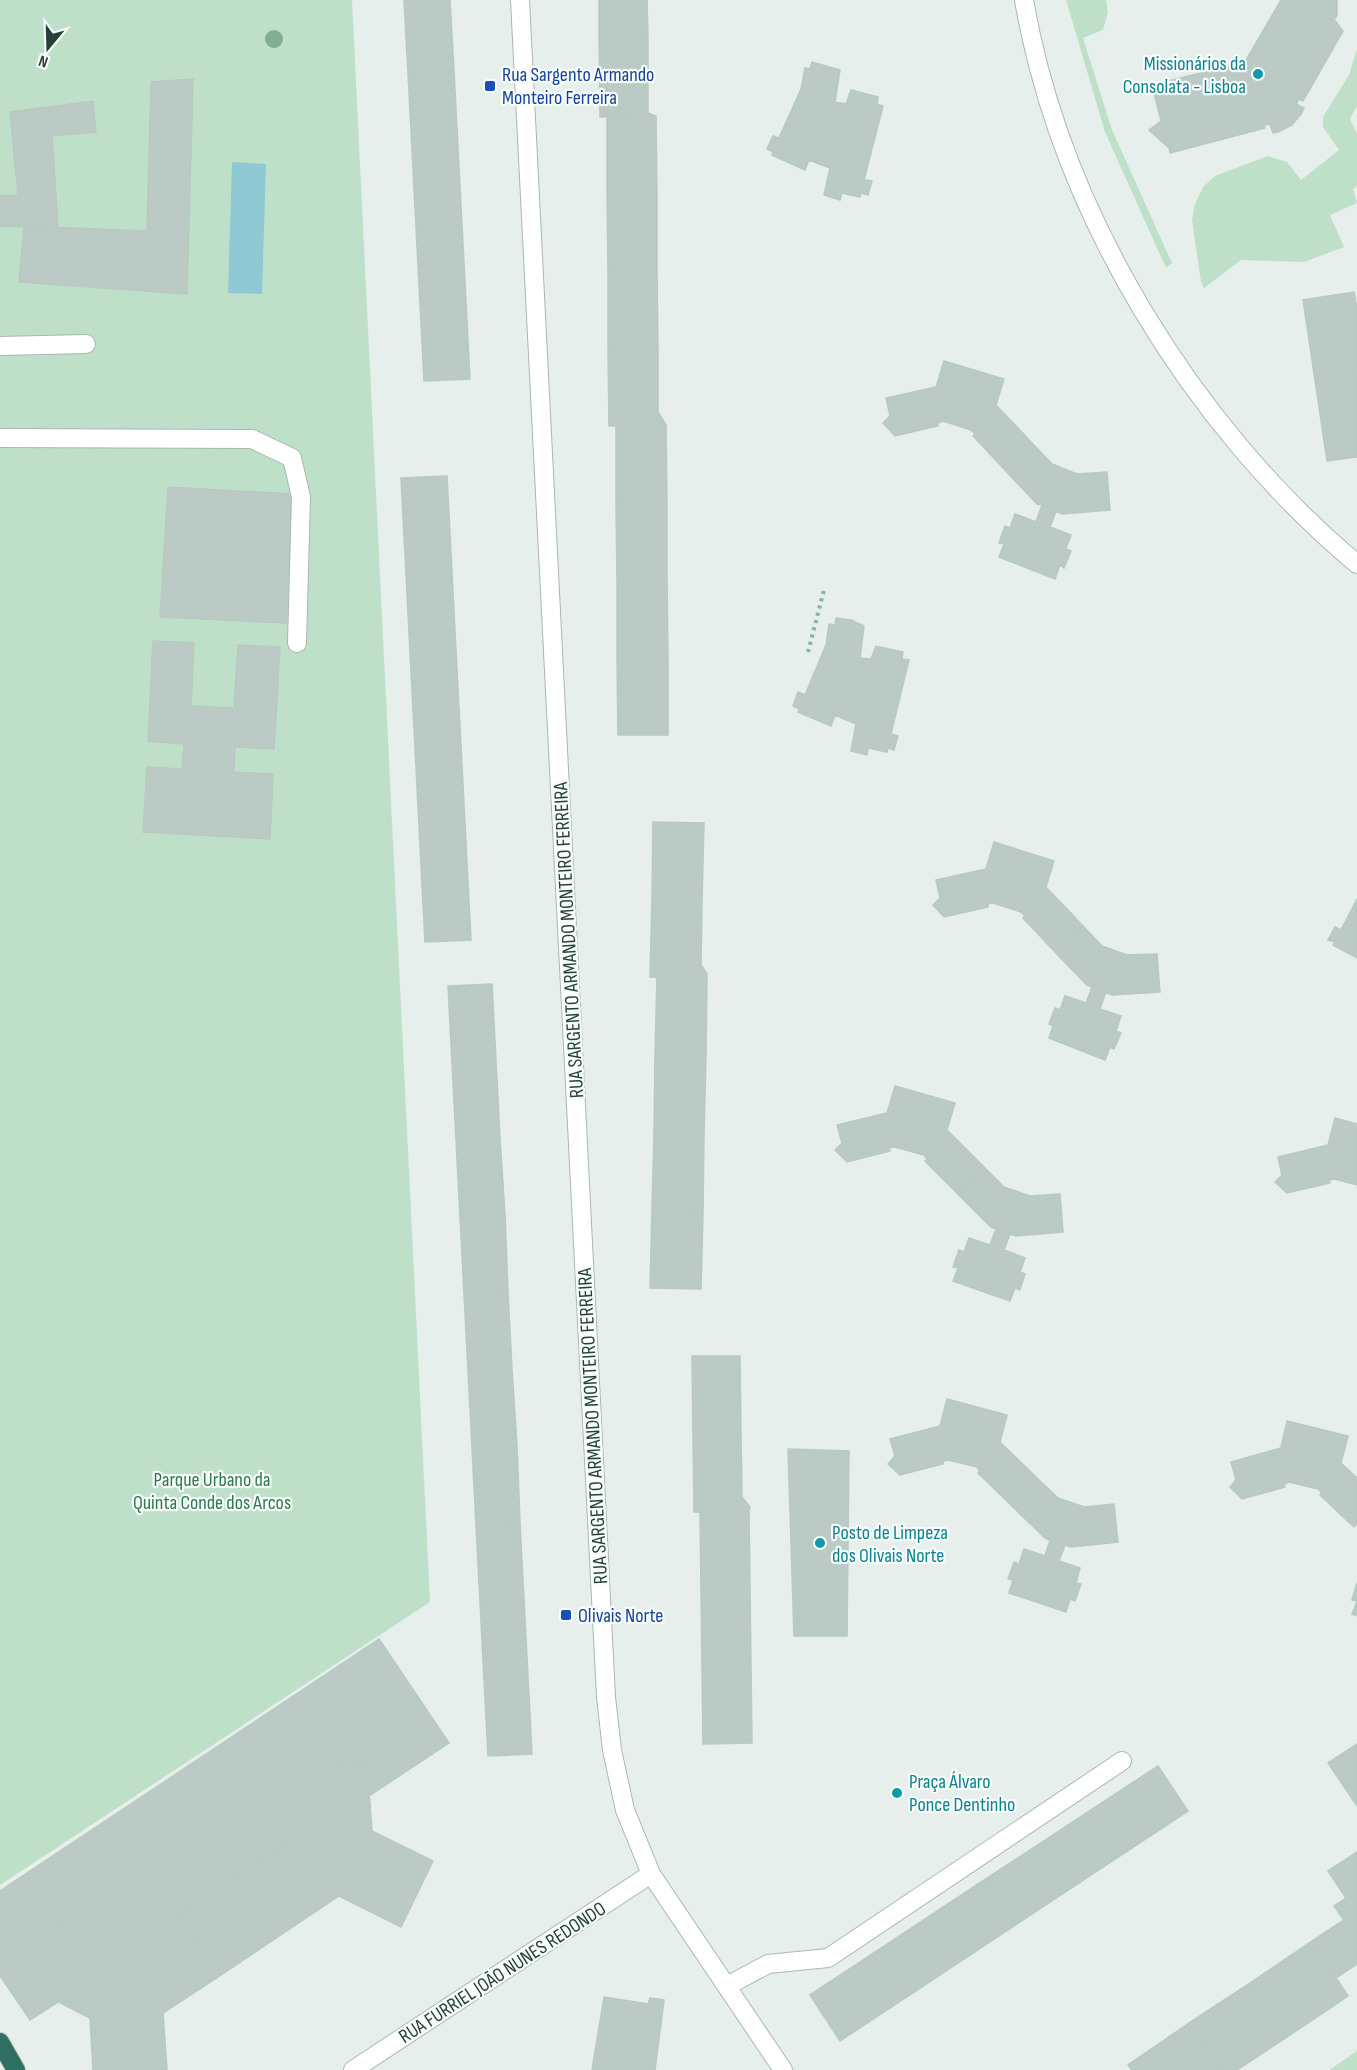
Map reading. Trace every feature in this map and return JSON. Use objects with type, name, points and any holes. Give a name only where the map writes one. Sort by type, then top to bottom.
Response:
[{"type":"highway","points":[[0,2042],[16,2070]]},
{"type":"street","name":"RUA SARGENTO ARMANDO MONTEIRO FERREIRA","points":[[519,0],[606,1697],[612,1750],[625,1810],[651,1874],[783,2070]]},
{"type":"street","points":[[1024,0],[1046,90],[1067,153],[1093,216],[1155,330],[1195,389],[1236,442],[1280,491],[1357,564]]},
{"type":"street","points":[[0,346],[86,344]]},
{"type":"street","points":[[0,438],[252,439],[292,458],[301,497],[297,643]]},
{"type":"street","points":[[727,1986],[768,1964],[828,1958],[1122,1761]]},
{"type":"street","name":"RUA FURRIEL JOÃO NUNES REDONDO","points":[[353,2070],[651,1874]]},
{"type":"path","points":[[808,652],[824,590]]},
{"type":"green space","name":"Parque Urbano da Quinta Conde dos Arcos","points":[[0,0],[352,0],[430,1602],[0,1885]]},
{"type":"green space","points":[[1066,0],[1106,0],[1108,12],[1103,30],[1083,38],[1112,130],[1172,263],[1166,268],[1105,132]]},
{"type":"green space","points":[[1357,49],[1357,106],[1350,119],[1357,134],[1357,186],[1353,189],[1357,203],[1330,215],[1344,247],[1304,262],[1241,260],[1204,288],[1201,282],[1192,220],[1195,204],[1203,187],[1215,176],[1268,156],[1287,162],[1301,180],[1339,150],[1323,127],[1323,117],[1349,75]]},
{"type":"green space","points":[[1357,2051],[1357,2070],[1329,2070]]},
{"type":"water","points":[[232,162],[266,164],[262,294],[228,293]]},
{"type":"building","points":[[404,0],[450,0],[454,71],[408,73]]},
{"type":"building","points":[[599,0],[647,0],[648,39],[599,39]]},
{"type":"building","name":"Missionários da Consolata - Lisboa","points":[[1281,0],[1337,0],[1337,16],[1334,19],[1343,31],[1303,101],[1299,99],[1296,104],[1304,108],[1301,114],[1292,125],[1278,132],[1273,133],[1270,124],[1264,125],[1265,128],[1170,153],[1169,148],[1149,130],[1161,121],[1152,85],[1245,62]]},
{"type":"building","points":[[599,39],[648,39],[648,113],[656,116],[600,117]]},
{"type":"building","points":[[812,62],[840,70],[835,102],[846,104],[851,90],[878,97],[877,104],[883,106],[864,180],[872,181],[868,195],[861,193],[860,197],[842,193],[840,200],[824,195],[830,168],[809,160],[805,170],[772,155],[773,152],[767,149],[773,136],[779,138],[801,89],[805,68],[810,69]]},
{"type":"building","points":[[454,71],[458,148],[412,150],[408,73]]},
{"type":"building","points":[[193,79],[187,294],[19,282],[24,226],[147,231],[151,82]]},
{"type":"building","points":[[93,101],[96,132],[52,136],[58,228],[0,226],[0,196],[18,195],[10,112]]},
{"type":"building","points":[[607,116],[656,116],[657,194],[607,194]]},
{"type":"building","points":[[458,148],[462,225],[416,227],[412,150]]},
{"type":"building","points":[[607,194],[657,194],[657,271],[608,271]]},
{"type":"building","points":[[462,225],[466,302],[420,304],[416,227]]},
{"type":"building","points":[[608,271],[657,271],[658,348],[608,348]]},
{"type":"building","points":[[1354,292],[1357,308],[1357,374],[1315,380],[1303,300]]},
{"type":"building","points":[[466,302],[470,379],[424,381],[420,304]]},
{"type":"building","points":[[608,348],[658,348],[658,412],[666,425],[609,426]]},
{"type":"building","points":[[944,361],[1004,379],[996,405],[1033,444],[1005,470],[973,436],[975,434],[971,430],[943,421],[938,423],[938,426],[895,436],[883,423],[890,416],[886,398],[936,387]]},
{"type":"building","points":[[1357,374],[1357,457],[1327,461],[1315,380]]},
{"type":"building","points":[[666,425],[667,503],[616,503],[616,426]]},
{"type":"building","points":[[1033,444],[1052,464],[1077,474],[1107,472],[1110,510],[1062,514],[1056,511],[1050,527],[1071,535],[1066,549],[1071,551],[1064,568],[1060,565],[1055,579],[999,557],[1004,544],[999,543],[1005,526],[1010,528],[1015,514],[1036,522],[1042,505],[1037,504],[1005,470]]},
{"type":"building","points":[[447,476],[451,553],[405,555],[401,478]]},
{"type":"building","points":[[168,487],[293,494],[286,623],[160,617]]},
{"type":"building","points":[[616,503],[667,503],[667,580],[617,581]]},
{"type":"building","points":[[451,553],[455,631],[409,633],[405,555]]},
{"type":"building","points":[[667,580],[668,658],[617,658],[617,581]]},
{"type":"building","points":[[836,618],[851,620],[864,626],[860,658],[871,659],[876,646],[903,652],[902,659],[909,660],[891,734],[898,736],[894,750],[888,748],[887,752],[868,748],[867,755],[851,751],[856,724],[835,715],[831,726],[798,712],[799,709],[793,706],[798,692],[805,695],[826,645],[829,624],[835,625]]},
{"type":"building","points":[[455,631],[459,708],[413,710],[409,633]]},
{"type":"building","points":[[153,641],[194,643],[191,706],[234,708],[238,645],[280,647],[274,749],[235,747],[234,772],[273,774],[270,839],[143,832],[147,767],[182,769],[184,744],[148,741]]},
{"type":"building","points":[[617,658],[668,658],[668,735],[618,735]]},
{"type":"building","points":[[459,708],[463,785],[417,787],[413,710]]},
{"type":"building","points":[[463,785],[467,863],[421,865],[417,787]]},
{"type":"building","points":[[653,822],[704,823],[702,901],[652,899]]},
{"type":"building","points":[[994,842],[1054,861],[1046,887],[1083,926],[1055,952],[1023,918],[1025,916],[1021,912],[993,903],[988,904],[988,907],[944,917],[933,905],[940,898],[936,880],[986,869]]},
{"type":"building","points":[[467,863],[471,940],[425,942],[421,865]]},
{"type":"building","points":[[652,899],[702,901],[701,965],[707,978],[650,977]]},
{"type":"building","points":[[1357,899],[1357,958],[1333,945],[1335,942],[1328,940],[1335,927],[1341,930]]},
{"type":"building","points":[[1083,926],[1102,946],[1127,955],[1157,954],[1160,992],[1112,995],[1106,992],[1100,1009],[1121,1016],[1116,1031],[1121,1033],[1114,1049],[1110,1047],[1105,1060],[1049,1038],[1053,1026],[1049,1024],[1055,1008],[1060,1010],[1065,996],[1086,1003],[1092,987],[1087,985],[1055,952]]},
{"type":"building","points":[[657,977],[707,978],[706,1056],[655,1055]]},
{"type":"building","points":[[492,984],[496,1061],[452,1063],[448,986]]},
{"type":"building","points":[[655,1055],[706,1056],[704,1134],[654,1133]]},
{"type":"building","points":[[496,1061],[500,1138],[456,1140],[452,1063]]},
{"type":"building","points":[[895,1086],[955,1103],[947,1130],[985,1168],[958,1194],[925,1161],[927,1159],[924,1155],[895,1147],[889,1148],[890,1151],[847,1162],[835,1150],[842,1143],[837,1125],[887,1113]]},
{"type":"building","points":[[1335,1118],[1357,1124],[1357,1185],[1335,1179],[1329,1180],[1330,1183],[1287,1193],[1275,1182],[1282,1175],[1278,1157],[1328,1145]]},
{"type":"building","points":[[654,1133],[704,1134],[703,1212],[652,1210]]},
{"type":"building","points":[[500,1138],[505,1215],[460,1217],[456,1140]]},
{"type":"building","points":[[985,1168],[1004,1187],[1030,1196],[1060,1194],[1063,1232],[1016,1236],[1010,1234],[1004,1250],[1025,1258],[1020,1272],[1025,1274],[1020,1290],[1015,1288],[1010,1301],[953,1281],[958,1268],[953,1267],[959,1250],[964,1252],[969,1238],[990,1245],[996,1229],[991,1227],[958,1194]]},
{"type":"building","points":[[652,1210],[703,1212],[701,1289],[650,1288]]},
{"type":"building","points":[[505,1215],[508,1292],[464,1294],[460,1217]]},
{"type":"building","points":[[508,1292],[512,1369],[468,1371],[464,1294]]},
{"type":"building","points":[[692,1356],[740,1356],[741,1434],[693,1434]]},
{"type":"building","points":[[512,1369],[517,1446],[472,1448],[468,1371]]},
{"type":"building","points":[[947,1399],[1007,1415],[1000,1442],[1038,1479],[1012,1506],[978,1473],[980,1471],[977,1467],[948,1460],[943,1461],[943,1464],[900,1475],[888,1464],[895,1456],[890,1439],[940,1426]]},
{"type":"building","points":[[1287,1421],[1348,1436],[1341,1463],[1357,1478],[1357,1524],[1354,1527],[1320,1495],[1322,1493],[1318,1489],[1289,1482],[1284,1484],[1285,1487],[1242,1499],[1230,1487],[1236,1480],[1231,1462],[1281,1448]]},
{"type":"building","points":[[693,1434],[741,1434],[742,1497],[750,1507],[749,1511],[694,1512]]},
{"type":"building","points":[[517,1446],[520,1523],[476,1525],[472,1448]]},
{"type":"building","name":"Posto de Limpeza dos Olivais Norte","points":[[788,1449],[849,1451],[847,1636],[794,1636]]},
{"type":"building","points":[[1038,1479],[1058,1498],[1084,1507],[1114,1504],[1118,1542],[1071,1547],[1065,1545],[1059,1561],[1080,1568],[1076,1583],[1081,1584],[1075,1601],[1070,1599],[1066,1612],[1009,1593],[1013,1580],[1008,1579],[1014,1562],[1019,1564],[1024,1549],[1045,1556],[1050,1540],[1045,1538],[1012,1506]]},
{"type":"building","points":[[749,1511],[750,1589],[701,1589],[700,1512]]},
{"type":"building","points":[[520,1523],[524,1600],[480,1602],[476,1525]]},
{"type":"building","points":[[1357,1583],[1357,1601],[1352,1600]]},
{"type":"building","points":[[701,1589],[750,1589],[751,1666],[702,1666]]},
{"type":"building","points":[[524,1600],[528,1677],[484,1679],[480,1602]]},
{"type":"building","points":[[1357,1601],[1357,1616],[1352,1614]]},
{"type":"building","points":[[379,1639],[449,1743],[369,1796],[367,1763],[294,1767],[299,1835],[122,1953],[61,1922],[29,1987],[58,2002],[30,2020],[0,1976],[0,1891]]},
{"type":"building","points":[[702,1666],[751,1666],[752,1743],[703,1744]]},
{"type":"building","points":[[528,1677],[532,1754],[488,1756],[484,1679]]},
{"type":"building","points":[[1357,1744],[1357,1806],[1328,1763]]},
{"type":"building","points":[[367,1763],[372,1831],[433,1861],[401,1927],[339,1896],[221,1975],[180,1914],[299,1835],[294,1767]]},
{"type":"building","points":[[1158,1766],[1188,1811],[1014,1926],[984,1880]]},
{"type":"building","points":[[1357,1852],[1357,1964],[1336,1978],[1312,1941],[1344,1920],[1334,1906],[1346,1898],[1328,1871]]},
{"type":"building","points":[[984,1880],[1014,1926],[840,2041],[810,1995]]},
{"type":"building","points":[[180,1914],[221,1975],[163,2013],[167,2070],[93,2070],[90,2018],[29,1987],[61,1922],[122,1953]]},
{"type":"building","points":[[1312,1941],[1348,1996],[1287,2037],[1250,1983]]},
{"type":"building","points":[[1250,1983],[1287,2037],[1237,2070],[1221,2070],[1189,2023]]},
{"type":"building","points":[[604,1997],[648,2004],[650,1998],[664,2000],[655,2070],[592,2070]]},
{"type":"building","points":[[1189,2023],[1221,2070],[1132,2070],[1128,2065]]},
{"type":"place","name":"Missionários da Consolata - Lisboa","points":[[1258,74]]},
{"type":"place","name":"Rua Sargento Armando Monteiro Ferreira","points":[[490,86]]},
{"type":"place","name":"Posto de Limpeza dos Olivais Norte","points":[[820,1543]]},
{"type":"place","name":"Olivais Norte","points":[[566,1615]]},
{"type":"place","name":"Praça Álvaro Ponce Dentinho","points":[[897,1793]]}]
